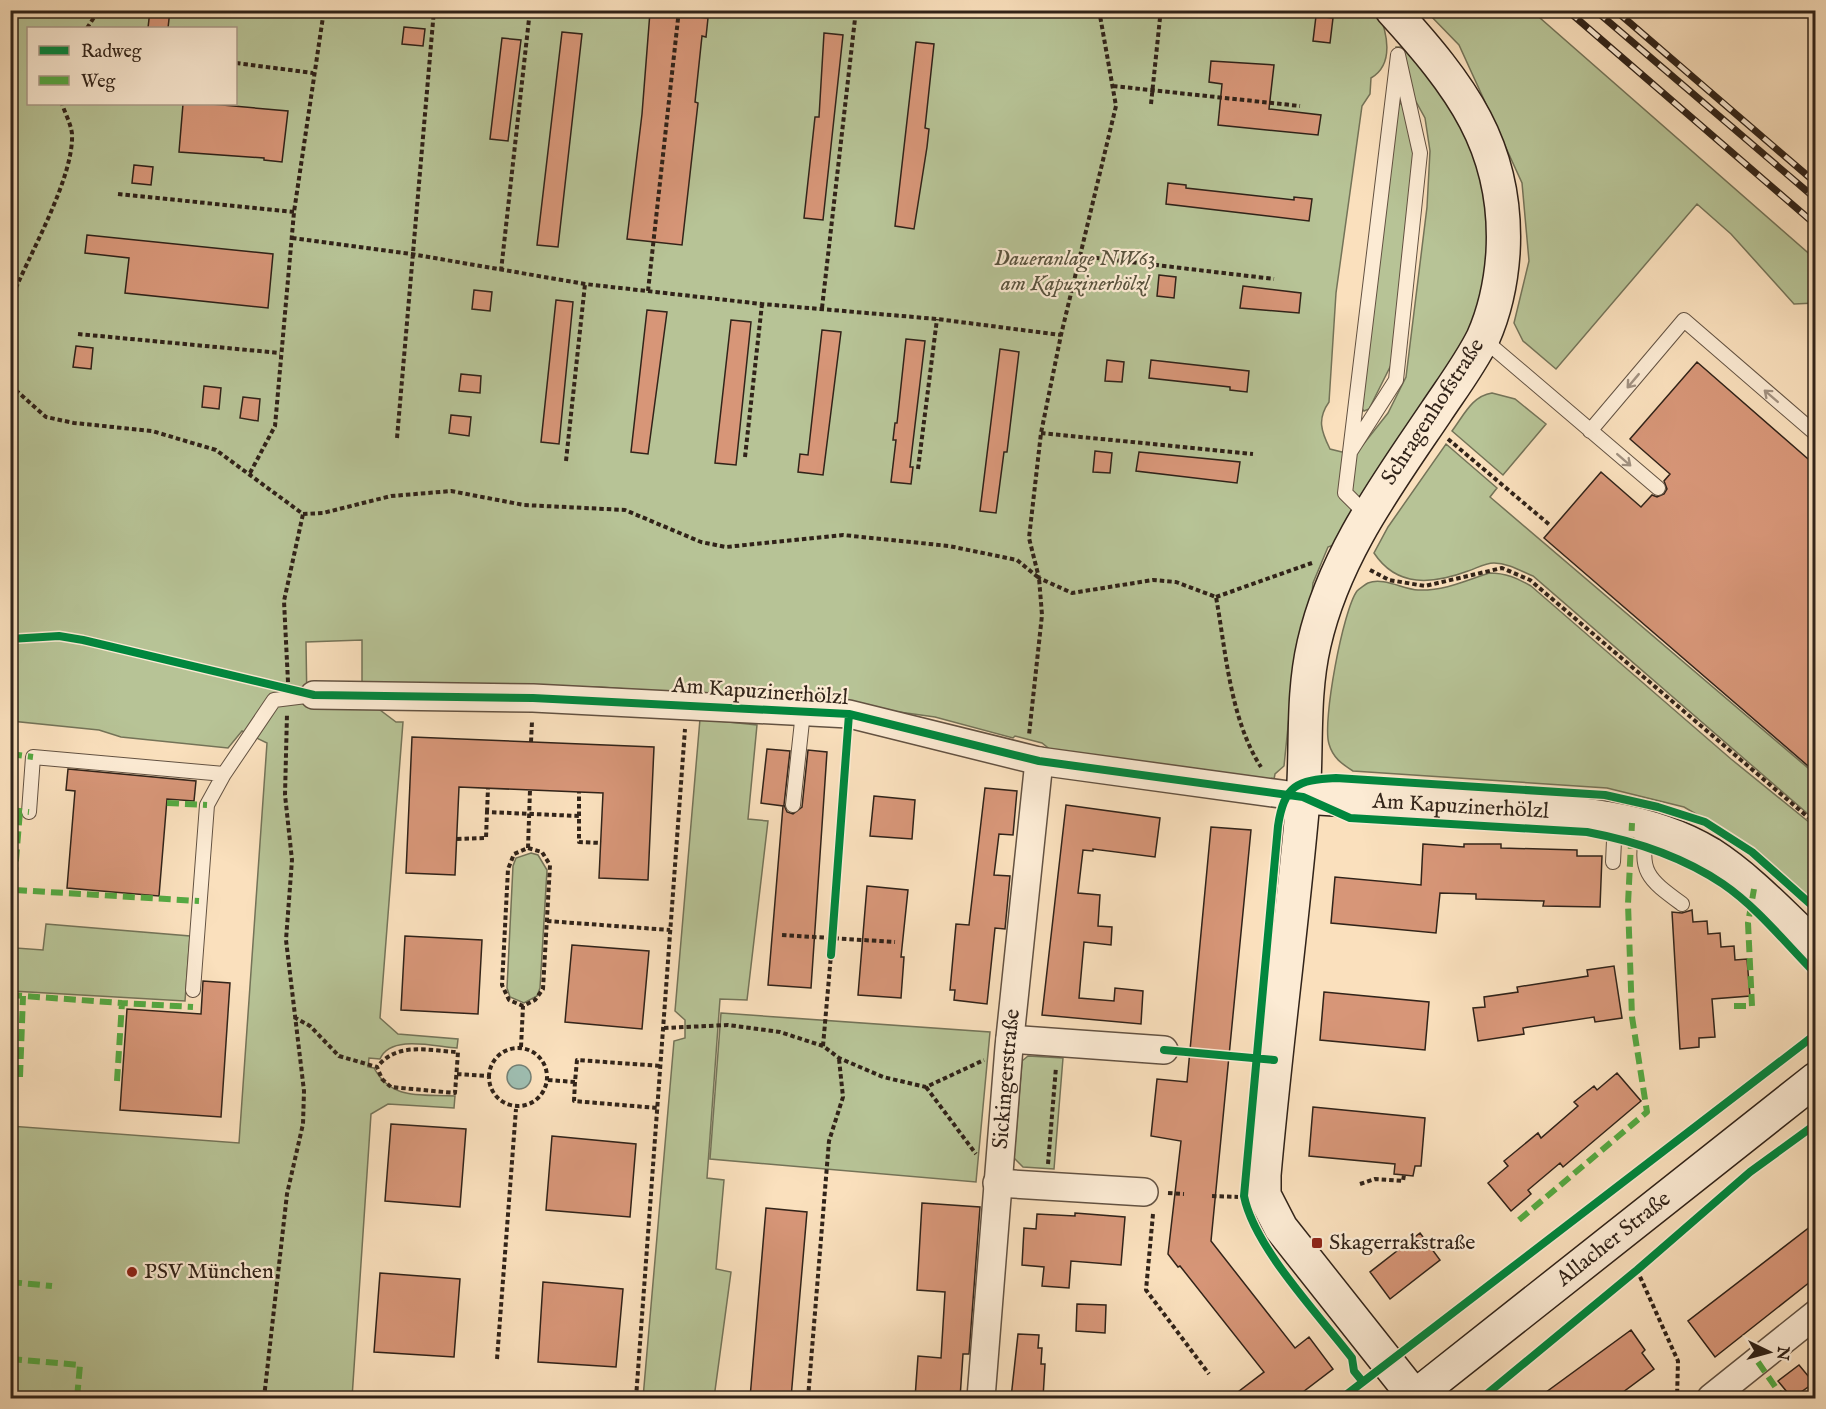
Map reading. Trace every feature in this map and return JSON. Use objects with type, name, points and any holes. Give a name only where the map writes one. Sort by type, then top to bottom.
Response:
[{"type":"street","name":"Schragenhofstraße","points":[[1303,797],[1304,722],[1313,646],[1328,595],[1347,550],[1367,515],[1429,423],[1482,338],[1495,305],[1501,273],[1504,230],[1501,191],[1489,148],[1467,106],[1437,59],[1397,16]]},
{"type":"street","name":"Am Kapuzinerhölzl","points":[[314,695],[532,698],[687,704],[849,714],[1029,758],[1303,797],[1570,813],[1614,820],[1679,839],[1709,854],[1743,879],[1815,947]]},
{"type":"street","name":"Sickingerstraße","points":[[981,1398],[1029,758]]},
{"type":"street","points":[[1303,797],[1274,1060],[1264,1196],[1281,1228],[1414,1398]]},
{"type":"street","points":[[1009,1043],[1058,1042],[1164,1050]]},
{"type":"street","name":"Allacher Straße","points":[[1414,1398],[1815,1079]]},
{"type":"street","points":[[997,1183],[1046,1186],[1149,1198]]},
{"type":"street","points":[[1711,1398],[1815,1314]]},
{"type":"lane","points":[[1367,515],[1345,493],[1398,55],[1397,16]]},
{"type":"lane","points":[[1350,452],[1396,380],[1420,153],[1398,55]]},
{"type":"lane","points":[[1590,431],[1684,320],[1815,434]]},
{"type":"lane","points":[[1482,338],[1658,488]]},
{"type":"lane","points":[[193,990],[207,805],[224,774],[274,699],[314,695]]},
{"type":"lane","points":[[793,805],[803,712]]},
{"type":"lane","points":[[29,812],[33,757],[224,774]]},
{"type":"lane","points":[[1613,862],[1614,820]]},
{"type":"lane","points":[[1648,829],[1643,852],[1645,869],[1655,884],[1682,904]]},
{"type":"path","points":[[88,27],[99,10]]},
{"type":"path","points":[[250,473],[275,426],[294,212],[324,10]]},
{"type":"path","points":[[397,438],[411,254],[434,10]]},
{"type":"path","points":[[501,271],[530,10]]},
{"type":"path","points":[[648,291],[679,10]]},
{"type":"path","points":[[822,308],[856,10]]},
{"type":"path","points":[[1029,758],[1029,738],[1042,615],[1039,578],[1029,538],[1041,433],[1061,335],[1116,106],[1099,10]]},
{"type":"path","points":[[1151,104],[1160,18]]},
{"type":"path","points":[[237,63],[313,73]]},
{"type":"path","points":[[1113,86],[1300,106]]},
{"type":"path","points":[[10,302],[60,189],[70,154],[72,133],[62,105]]},
{"type":"path","points":[[118,194],[294,212]]},
{"type":"path","points":[[292,238],[411,254],[585,284],[762,304],[936,319],[1061,335]]},
{"type":"path","points":[[1080,256],[1274,279]]},
{"type":"path","points":[[566,461],[585,284]]},
{"type":"path","points":[[745,457],[762,304]]},
{"type":"path","points":[[918,469],[936,319]]},
{"type":"path","points":[[78,334],[280,353]]},
{"type":"path","points":[[10,385],[46,417],[74,423],[152,431],[216,450],[303,514],[323,513],[391,496],[451,491],[524,506],[625,510],[701,542],[726,547],[843,535],[949,546],[1017,560],[1039,578],[1072,593],[1153,580],[1176,582],[1216,597],[1347,550],[1370,570],[1389,580],[1425,586],[1502,568],[1530,580],[1815,824]]},
{"type":"path","points":[[1429,423],[1551,526]]},
{"type":"path","points":[[1041,433],[1253,454]]},
{"type":"path","points":[[264,1398],[287,1194],[303,1124],[304,1091],[293,1017],[286,940],[292,860],[285,795],[288,697],[284,601],[303,514]]},
{"type":"path","points":[[1216,597],[1240,717],[1254,756],[1266,776]]},
{"type":"path","points":[[636,1398],[687,704]]},
{"type":"path","points":[[457,839],[486,838],[488,788]]},
{"type":"path","points":[[528,848],[530,790]]},
{"type":"path","points":[[579,792],[579,842],[601,843]]},
{"type":"path","points":[[487,812],[579,816]]},
{"type":"path","points":[[528,848],[542,852],[550,865],[547,921],[543,989],[535,1000],[523,1006],[509,1000],[502,985],[508,869],[514,854],[528,848]]},
{"type":"path","points":[[547,921],[670,930]]},
{"type":"path","points":[[782,935],[895,942]]},
{"type":"path","points":[[823,1046],[831,955]]},
{"type":"path","points":[[520,1047],[523,1006]]},
{"type":"path","points":[[293,1017],[310,1026],[339,1056],[377,1067]]},
{"type":"path","points":[[664,1028],[728,1025],[780,1032],[823,1046],[839,1058],[883,1077],[926,1088],[997,1183]]},
{"type":"path","points":[[1046,1186],[1058,1042]]},
{"type":"path","points":[[926,1088],[1009,1043]]},
{"type":"path","points":[[520,1047],[534,1052],[542,1059],[548,1080],[540,1097],[516,1108],[497,1098],[490,1086],[489,1076],[495,1059],[503,1052],[520,1047]]},
{"type":"path","points":[[404,1049],[459,1052],[454,1093],[391,1087],[382,1079],[377,1067],[392,1052],[404,1049]]},
{"type":"path","points":[[808,1398],[830,1141],[843,1097],[839,1058]]},
{"type":"path","points":[[658,1108],[574,1101],[575,1082],[577,1060],[661,1066]]},
{"type":"path","points":[[457,1074],[489,1076]]},
{"type":"path","points":[[548,1080],[575,1082]]},
{"type":"path","points":[[497,1359],[516,1108]]},
{"type":"path","points":[[1360,1184],[1374,1179],[1403,1181],[1404,1175]]},
{"type":"path","points":[[1149,1198],[1146,1290],[1209,1374]]},
{"type":"path","points":[[1637,1270],[1678,1361],[1677,1398]]},
{"type":"green space","name":"Daueranlage NW63 am Kapuzinerhölzl","points":[[11,11],[1378,11],[1386,38],[1386,56],[1379,72],[1371,78],[1370,94],[1362,106],[1336,293],[1329,402],[1322,420],[1324,436],[1330,449],[1346,453],[1358,451],[1388,413],[1406,377],[1427,207],[1430,151],[1425,118],[1393,60],[1396,47],[1409,47],[1457,105],[1494,216],[1478,324],[1336,544],[1328,547],[1313,583],[1307,643],[1294,668],[1284,766],[1275,774],[1272,790],[1057,755],[1042,743],[1015,736],[1013,738],[935,717],[849,705],[599,687],[362,683],[362,640],[306,642],[307,707],[376,707],[396,722],[403,722],[380,1018],[398,1034],[458,1039],[457,1048],[404,1044],[386,1051],[380,1059],[369,1058],[368,1067],[374,1068],[381,1079],[399,1091],[419,1095],[455,1096],[454,1108],[388,1104],[371,1114],[352,1398],[11,1398],[10,1126],[239,1143],[267,743],[242,731],[228,748],[121,737],[99,730],[11,721]]},
{"type":"green space","points":[[1426,11],[1532,11],[1814,258],[1815,303],[1794,304],[1731,234],[1697,204],[1556,369],[1523,341],[1514,323],[1529,261],[1522,183],[1459,45]]},
{"type":"green space","points":[[1396,103],[1400,103],[1408,111],[1414,148],[1391,365],[1369,409],[1364,411],[1359,405]]},
{"type":"green space","points":[[1492,393],[1515,399],[1546,424],[1503,475],[1452,431],[1474,402]]},
{"type":"green space","points":[[1446,444],[1497,488],[1490,497],[1815,774],[1815,820],[1533,576],[1509,566],[1494,563],[1442,579],[1416,580],[1405,578],[1383,564],[1374,553],[1388,527]]},
{"type":"green space","points":[[1489,573],[1511,576],[1531,586],[1731,759],[1815,827],[1815,907],[1748,844],[1684,807],[1607,788],[1353,771],[1338,760],[1329,744],[1328,713],[1340,642],[1351,602],[1357,591],[1368,583],[1380,581],[1418,590],[1437,589]]},
{"type":"green space","points":[[700,719],[757,725],[748,819],[768,821],[747,1000],[720,999],[707,1178],[724,1180],[716,1269],[731,1272],[714,1398],[643,1398],[674,1041],[685,1038],[685,1020],[675,1011]]},
{"type":"green space","points":[[531,853],[538,855],[547,870],[540,988],[537,996],[524,1003],[510,997],[507,988],[513,866],[516,858]]},
{"type":"green space","points":[[46,924],[190,936],[185,1001],[12,991],[16,948],[43,950]]},
{"type":"green space","points":[[721,1013],[990,1032],[976,1182],[710,1159]]},
{"type":"green space","points":[[1028,1056],[1063,1058],[1054,1169],[1023,1167],[1014,1158],[1022,1061]]},
{"type":"shaded area","points":[[519,1065],[528,1068],[531,1077],[528,1086],[519,1089],[510,1086],[507,1077],[510,1068]]},
{"type":"building","points":[[150,10],[170,10],[168,27],[148,27]]},
{"type":"building","points":[[650,12],[708,18],[706,37],[702,36],[695,102],[698,103],[682,245],[627,239],[642,114]]},
{"type":"building","points":[[1316,16],[1333,18],[1330,43],[1313,41]]},
{"type":"building","points":[[404,27],[425,29],[423,46],[402,44]]},
{"type":"building","points":[[562,32],[582,34],[558,247],[537,245]]},
{"type":"building","points":[[824,33],[843,35],[823,220],[804,218],[815,117],[819,117]]},
{"type":"building","points":[[502,38],[521,40],[508,141],[490,139]]},
{"type":"building","points":[[916,42],[934,44],[925,128],[929,129],[914,229],[895,226]]},
{"type":"building","points":[[1211,61],[1274,65],[1269,109],[1321,115],[1318,135],[1218,125],[1222,84],[1209,82]]},
{"type":"building","points":[[183,105],[222,105],[288,111],[282,162],[264,160],[264,158],[179,152]]},
{"type":"building","points":[[134,165],[153,167],[151,185],[132,183]]},
{"type":"building","points":[[1168,183],[1186,185],[1186,188],[1294,200],[1294,197],[1312,199],[1309,221],[1166,204]]},
{"type":"building","points":[[87,235],[273,254],[268,308],[125,293],[129,258],[85,253]]},
{"type":"building","points":[[1159,275],[1176,277],[1174,298],[1157,296]]},
{"type":"building","points":[[1243,286],[1301,293],[1299,313],[1240,308]]},
{"type":"building","points":[[474,290],[492,292],[490,311],[472,309]]},
{"type":"building","points":[[556,300],[573,302],[559,444],[541,442]]},
{"type":"building","points":[[647,310],[667,312],[648,454],[631,452]]},
{"type":"building","points":[[731,320],[751,322],[736,465],[715,463]]},
{"type":"building","points":[[822,330],[841,332],[823,475],[798,472],[800,454],[808,455]]},
{"type":"building","points":[[906,339],[925,341],[910,467],[913,467],[911,484],[891,482],[896,440],[893,440]]},
{"type":"building","points":[[76,346],[93,348],[91,369],[73,367]]},
{"type":"building","points":[[1000,349],[1019,352],[1007,452],[1004,452],[996,513],[980,511]]},
{"type":"building","points":[[1107,360],[1124,362],[1122,382],[1105,381]]},
{"type":"building","points":[[1151,360],[1249,371],[1247,392],[1230,390],[1230,387],[1149,378]]},
{"type":"building","points":[[1697,362],[1815,465],[1815,772],[1544,538],[1601,472],[1641,507],[1652,495],[1657,497],[1664,494],[1667,489],[1664,481],[1670,474],[1630,439]]},
{"type":"building","points":[[461,374],[481,376],[480,393],[459,391]]},
{"type":"building","points":[[204,386],[221,388],[219,409],[202,407]]},
{"type":"building","points":[[243,397],[260,399],[258,421],[240,418]]},
{"type":"building","points":[[451,415],[471,417],[469,436],[449,433]]},
{"type":"building","points":[[1095,451],[1112,453],[1110,473],[1093,472]]},
{"type":"building","points":[[1139,452],[1240,462],[1237,483],[1136,471]]},
{"type":"building","points":[[412,737],[654,747],[648,880],[599,878],[603,793],[459,787],[455,875],[406,873]]},
{"type":"building","points":[[767,749],[790,751],[784,805],[787,812],[793,814],[802,807],[808,750],[827,752],[811,988],[768,985],[783,806],[761,803]]},
{"type":"building","points":[[68,769],[196,781],[194,801],[167,799],[159,896],[67,888],[75,791],[66,790]]},
{"type":"building","points":[[985,788],[1017,791],[1013,835],[999,834],[994,875],[1010,876],[1005,929],[995,928],[987,1004],[954,1000],[955,990],[950,990],[956,924],[969,925]]},
{"type":"building","points":[[874,796],[915,800],[912,839],[870,836]]},
{"type":"building","points":[[1066,805],[1160,818],[1155,857],[1093,849],[1093,851],[1083,850],[1078,893],[1100,895],[1098,926],[1112,927],[1111,945],[1084,942],[1079,998],[1114,1001],[1115,988],[1143,991],[1141,1024],[1042,1015]]},
{"type":"building","points":[[1211,827],[1251,830],[1211,1241],[1295,1348],[1309,1337],[1333,1369],[1295,1398],[1230,1398],[1264,1372],[1168,1254],[1181,1141],[1151,1136],[1157,1079],[1187,1082]]},
{"type":"building","points":[[1423,844],[1464,847],[1464,844],[1501,844],[1501,848],[1577,850],[1577,856],[1602,856],[1600,907],[1543,906],[1544,901],[1476,899],[1476,894],[1440,893],[1436,933],[1331,923],[1335,877],[1421,885]]},
{"type":"building","points":[[867,886],[908,890],[901,957],[904,957],[901,998],[858,995]]},
{"type":"building","points":[[1692,910],[1693,922],[1707,921],[1708,934],[1720,933],[1721,947],[1734,946],[1735,960],[1747,959],[1750,996],[1712,999],[1715,1037],[1699,1038],[1699,1047],[1680,1049],[1672,912],[1682,913]]},
{"type":"building","points":[[405,936],[482,940],[478,1014],[401,1010]]},
{"type":"building","points":[[572,945],[649,951],[642,1029],[565,1022]]},
{"type":"building","points":[[1614,966],[1622,1018],[1595,1022],[1594,1017],[1523,1028],[1524,1034],[1478,1041],[1473,1008],[1485,1007],[1484,997],[1518,992],[1517,987],[1588,976],[1587,970]]},
{"type":"building","points":[[203,981],[230,983],[221,1117],[120,1110],[127,1009],[201,1014]]},
{"type":"building","points":[[1324,992],[1429,1002],[1425,1050],[1320,1040]]},
{"type":"building","points":[[1617,1073],[1641,1101],[1563,1167],[1560,1163],[1528,1190],[1531,1194],[1511,1211],[1488,1183],[1508,1166],[1504,1161],[1538,1133],[1541,1138],[1578,1106],[1574,1102],[1594,1086],[1597,1090]]},
{"type":"building","points":[[1313,1107],[1425,1118],[1421,1166],[1415,1166],[1413,1176],[1394,1174],[1395,1164],[1309,1156]]},
{"type":"building","points":[[391,1124],[466,1129],[460,1207],[385,1201]]},
{"type":"building","points":[[552,1136],[636,1144],[630,1217],[546,1210]]},
{"type":"building","points":[[922,1203],[980,1207],[969,1354],[963,1354],[960,1398],[915,1398],[918,1356],[941,1358],[945,1292],[917,1290]]},
{"type":"building","points":[[766,1208],[807,1212],[791,1398],[750,1398]]},
{"type":"building","points":[[1075,1213],[1125,1217],[1121,1265],[1071,1261],[1069,1288],[1042,1286],[1044,1267],[1022,1265],[1024,1228],[1036,1229],[1037,1214],[1075,1216]]},
{"type":"building","points":[[1815,1223],[1815,1278],[1715,1357],[1688,1321]]},
{"type":"building","points":[[1420,1233],[1440,1260],[1390,1299],[1370,1272]]},
{"type":"building","points":[[380,1273],[460,1279],[454,1357],[374,1352]]},
{"type":"building","points":[[543,1282],[623,1289],[616,1367],[538,1362]]},
{"type":"building","points":[[1077,1304],[1106,1305],[1105,1333],[1076,1331]]},
{"type":"building","points":[[1631,1330],[1645,1350],[1642,1353],[1654,1369],[1615,1398],[1538,1398]]},
{"type":"building","points":[[1018,1334],[1039,1335],[1038,1348],[1042,1348],[1041,1364],[1045,1364],[1043,1398],[1011,1398]]},
{"type":"building","points":[[1799,1365],[1814,1383],[1792,1398],[1778,1381]]},
{"type":"railway","points":[[1567,10],[1816,225]]},
{"type":"railway","points":[[1595,10],[1816,199]]},
{"type":"railway","points":[[1615,10],[1816,183]]},
{"type":"marked path","points":[[10,754],[33,757]]},
{"type":"marked path","points":[[167,803],[207,805]]},
{"type":"marked path","points":[[10,810],[29,812]]},
{"type":"marked path","points":[[10,933],[20,811]]},
{"type":"marked path","points":[[1519,1220],[1647,1112],[1632,1017],[1628,904],[1632,823]]},
{"type":"marked path","points":[[1734,1006],[1752,1006],[1748,923],[1754,889]]},
{"type":"marked path","points":[[15,890],[199,901]]},
{"type":"marked path","points":[[10,995],[122,1003]]},
{"type":"marked path","points":[[20,1077],[23,996]]},
{"type":"marked path","points":[[117,1081],[122,1003],[193,1007]]},
{"type":"marked path","points":[[10,1282],[52,1286]]},
{"type":"marked path","points":[[10,1359],[80,1365],[77,1398]]},
{"type":"marked path","points":[[1758,1362],[1783,1398]]},
{"type":"cycle path","points":[[10,639],[59,636],[83,640],[314,695],[533,698],[849,714],[1039,761],[1303,797],[1350,818],[1587,832],[1658,851],[1708,874],[1748,904],[1816,974]]},
{"type":"cycle path","points":[[831,955],[849,714]]},
{"type":"cycle path","points":[[1363,1382],[1354,1371],[1352,1358],[1289,1280],[1260,1237],[1244,1196],[1278,826],[1284,801],[1289,793],[1302,783],[1336,778],[1605,795],[1658,807],[1705,822],[1752,852],[1816,909]]},
{"type":"cycle path","points":[[1342,1398],[1816,1034]]},
{"type":"cycle path","points":[[1164,1050],[1274,1060]]},
{"type":"cycle path","points":[[1482,1398],[1637,1270],[1750,1172],[1816,1124]]},
{"type":"place","name":"Skagerrakstraße","points":[[1317,1243]]},
{"type":"place","name":"PSV München","points":[[132,1272]]}]
